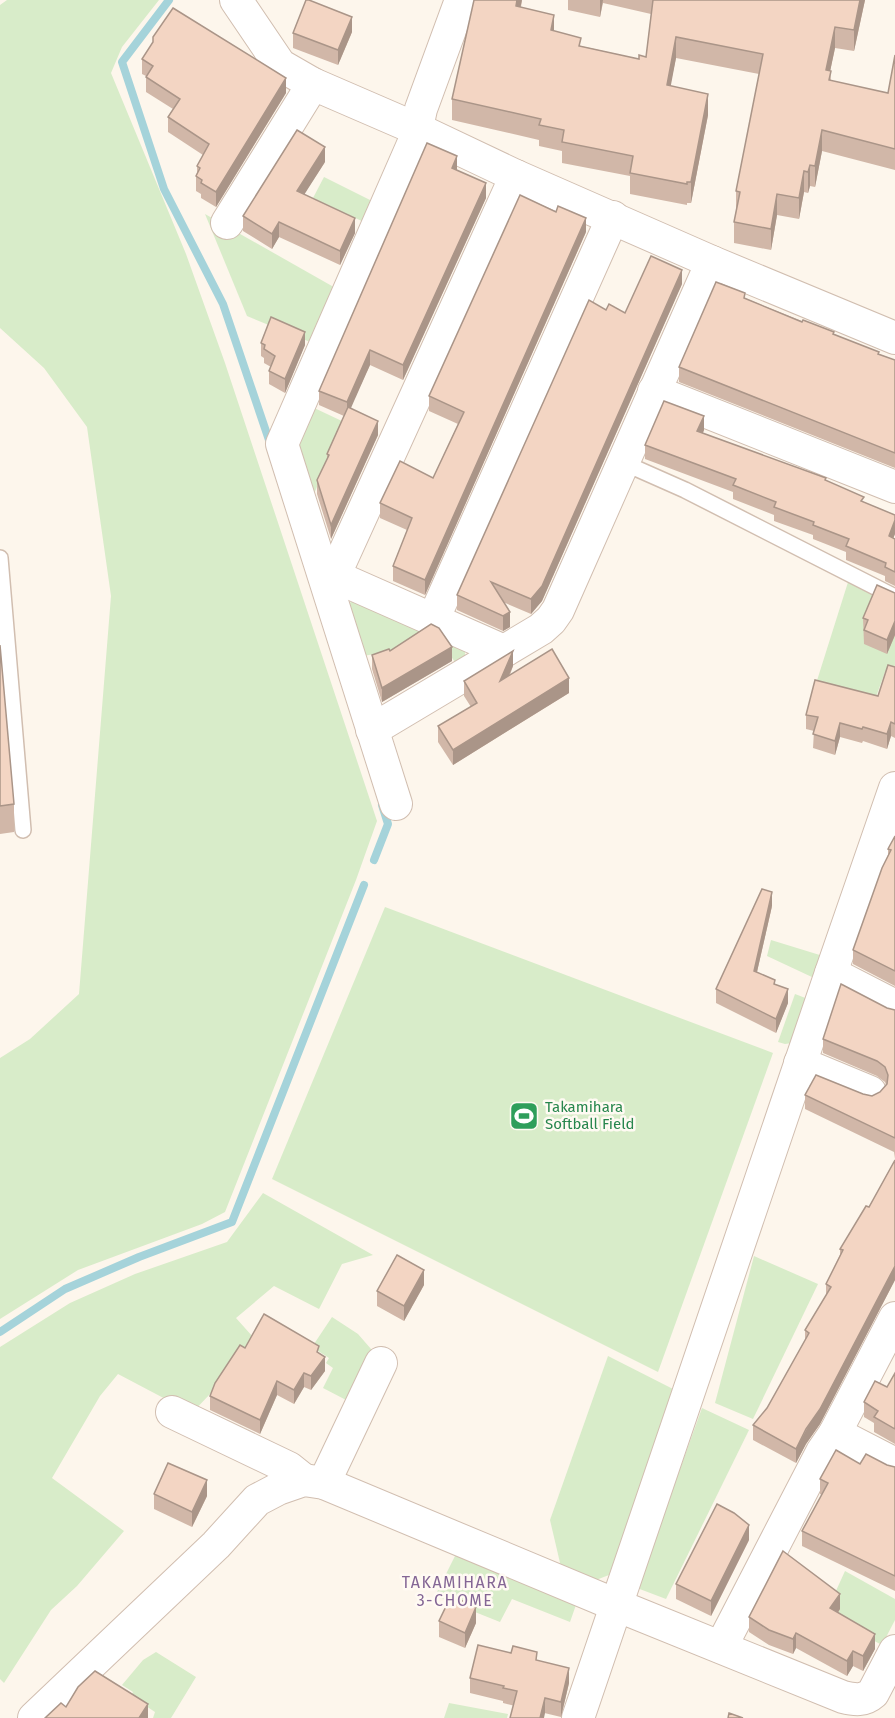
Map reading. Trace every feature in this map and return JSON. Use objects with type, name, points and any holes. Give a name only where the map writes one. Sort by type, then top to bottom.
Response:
[{"type":"street","points":[[236,0],[280,64],[313,84],[712,262],[895,338]]},
{"type":"street","points":[[396,804],[372,730],[329,577],[282,444],[414,142],[421,109],[461,0]]},
{"type":"street","points":[[227,223],[313,84]]},
{"type":"street","points":[[329,577],[516,176]]},
{"type":"street","points":[[433,620],[613,217]]},
{"type":"street","points":[[372,730],[541,630],[551,620],[558,610],[712,262]]},
{"type":"street","points":[[654,392],[895,487]]},
{"type":"street","points":[[329,577],[504,651]]},
{"type":"street","points":[[578,1718],[895,788]]},
{"type":"street","points":[[831,973],[895,1006]]},
{"type":"street","points":[[800,1062],[870,1092]]},
{"type":"street","points":[[721,1647],[822,1452],[835,1433],[895,1318]]},
{"type":"street","points":[[34,1718],[199,1561],[257,1500],[278,1489],[314,1482],[381,1363]]},
{"type":"street","points":[[172,1412],[314,1482],[832,1694],[853,1700],[869,1709]]},
{"type":"street","points":[[835,1433],[895,1464]]},
{"type":"street","points":[[869,1709],[868,1697],[873,1693],[895,1651]]},
{"type":"lane","points":[[624,463],[685,490],[895,597]]},
{"type":"lane","points":[[0,558],[23,830]]},
{"type":"green space","points":[[7,0],[159,0],[122,47],[111,73],[186,254],[225,363],[377,821],[356,880],[225,1212],[202,1224],[78,1270],[0,1319],[0,1058],[30,1039],[79,994],[111,596],[87,427],[44,368],[0,328],[0,5]]},
{"type":"green space","points":[[324,177],[378,204],[368,224],[313,198]]},
{"type":"green space","points":[[205,214],[339,290],[315,344],[247,316]]},
{"type":"green space","points":[[310,406],[344,422],[314,494],[299,449],[298,439]]},
{"type":"green space","points":[[849,579],[895,603],[895,668],[885,672],[873,705],[814,690]]},
{"type":"green space","points":[[357,598],[465,645],[465,664],[458,666],[441,643],[363,656],[348,604]]},
{"type":"green space","name":"Takamihara Softball Field","points":[[385,907],[773,1053],[658,1372],[272,1179]]},
{"type":"green space","points":[[771,940],[823,956],[814,978],[767,956]]},
{"type":"green space","points":[[795,994],[808,999],[792,1043],[785,1044],[778,1042]]},
{"type":"green space","points":[[263,1193],[373,1255],[342,1264],[319,1309],[274,1286],[236,1318],[253,1337],[228,1375],[192,1413],[118,1374],[100,1396],[52,1478],[124,1531],[77,1586],[51,1610],[4,1683],[0,1679],[0,1347],[70,1303],[135,1274],[227,1242]]},
{"type":"green space","points":[[754,1256],[818,1284],[753,1419],[715,1403]]},
{"type":"green space","points":[[332,1317],[358,1334],[371,1349],[371,1356],[348,1401],[323,1388],[333,1368],[326,1363],[329,1358],[312,1347]]},
{"type":"green space","points":[[608,1356],[675,1390],[609,1575],[596,1580],[561,1567],[550,1520]]},
{"type":"green space","points":[[702,1408],[749,1430],[666,1599],[637,1588]]},
{"type":"green space","points":[[456,1554],[577,1602],[570,1622],[512,1599],[500,1622],[435,1596]]},
{"type":"green space","points":[[845,1571],[895,1599],[895,1620],[882,1645],[825,1615]]},
{"type":"green space","points":[[156,1652],[196,1677],[171,1718],[153,1718],[155,1712],[131,1696],[133,1692],[122,1685],[143,1660]]},
{"type":"green space","points":[[449,1703],[508,1714],[507,1718],[444,1718]]},
{"type":"building","points":[[306,0],[352,17],[338,50],[293,33]]},
{"type":"building","points":[[474,0],[517,0],[516,6],[554,15],[551,30],[581,38],[579,46],[639,59],[639,55],[646,57],[653,0],[860,0],[854,30],[835,27],[826,70],[831,71],[829,80],[888,93],[895,55],[895,149],[822,130],[815,166],[810,165],[808,172],[804,171],[799,198],[777,194],[771,229],[734,222],[740,192],[736,191],[763,54],[676,37],[667,85],[708,94],[691,182],[687,184],[630,173],[633,156],[562,142],[564,130],[539,125],[541,119],[452,99]]},
{"type":"building","points":[[173,8],[286,78],[216,192],[201,183],[202,180],[196,176],[200,168],[197,166],[209,144],[168,117],[180,99],[146,77],[153,66],[142,59],[153,42],[153,37]]},
{"type":"building","points":[[297,130],[325,147],[297,191],[355,218],[340,251],[279,222],[272,234],[243,216]]},
{"type":"building","points":[[427,143],[457,156],[452,168],[486,183],[403,365],[370,350],[347,402],[319,391]]},
{"type":"building","points":[[520,195],[556,212],[558,206],[586,218],[425,580],[393,566],[412,518],[380,503],[400,461],[433,478],[464,412],[429,396]]},
{"type":"building","points":[[651,256],[682,270],[542,586],[531,599],[491,582],[510,612],[503,616],[457,595],[589,300],[606,310],[609,304],[625,313]]},
{"type":"building","points":[[716,282],[745,293],[744,298],[802,322],[803,320],[834,332],[833,334],[895,360],[895,453],[679,367]]},
{"type":"building","points":[[271,317],[305,332],[285,379],[269,371],[275,356],[264,349],[265,345],[261,343]]},
{"type":"building","points":[[664,401],[704,416],[697,431],[826,478],[825,480],[864,497],[861,501],[895,515],[889,536],[895,539],[895,572],[885,567],[886,563],[846,546],[849,539],[813,525],[814,522],[774,507],[776,502],[733,485],[736,479],[645,445]]},
{"type":"building","points":[[348,407],[378,421],[331,525],[317,480]]},
{"type":"building","points":[[877,585],[895,593],[895,621],[887,640],[864,630],[868,620],[863,618]]},
{"type":"building","points":[[431,624],[439,628],[452,647],[382,688],[372,655],[389,649],[390,651]]},
{"type":"building","points":[[0,645],[14,804],[0,806]]},
{"type":"building","points":[[552,649],[569,678],[453,750],[438,726],[477,703],[464,681],[513,651],[500,681]]},
{"type":"building","points":[[888,665],[895,667],[895,724],[891,722],[887,734],[840,723],[835,741],[813,734],[818,717],[806,715],[815,680],[878,696]]},
{"type":"building","points":[[895,836],[895,971],[853,950],[882,868],[891,850],[888,849]]},
{"type":"building","points":[[762,889],[772,892],[754,971],[775,980],[774,984],[788,989],[776,1019],[716,989]]},
{"type":"building","points":[[841,984],[895,1010],[895,1138],[805,1095],[816,1075],[872,1096],[880,1092],[887,1084],[888,1075],[885,1067],[877,1061],[823,1039]]},
{"type":"building","points":[[895,1160],[895,1266],[820,1409],[796,1449],[753,1425],[767,1408],[809,1333],[805,1330],[831,1287],[826,1284],[843,1250],[840,1249],[866,1206],[869,1207]]},
{"type":"building","points":[[397,1255],[424,1270],[404,1306],[377,1291]]},
{"type":"building","points":[[264,1314],[319,1346],[317,1352],[325,1357],[311,1376],[304,1373],[294,1390],[277,1381],[260,1420],[210,1396],[215,1383],[240,1345],[245,1348]]},
{"type":"building","points":[[895,1373],[895,1429],[874,1417],[878,1411],[864,1402],[875,1381],[887,1387]]},
{"type":"building","points":[[836,1450],[860,1464],[866,1454],[895,1467],[895,1576],[802,1531],[828,1483],[820,1479]]},
{"type":"building","points":[[168,1463],[207,1480],[192,1512],[154,1494]]},
{"type":"building","points":[[717,1504],[734,1513],[749,1525],[711,1601],[676,1584]]},
{"type":"building","points":[[783,1551],[840,1594],[830,1608],[875,1634],[863,1656],[853,1651],[847,1661],[796,1633],[793,1639],[769,1630],[749,1617]]},
{"type":"building","points":[[451,1596],[476,1607],[465,1633],[439,1621]]},
{"type":"building","points":[[478,1645],[511,1653],[513,1646],[537,1652],[536,1660],[569,1668],[561,1702],[545,1698],[540,1718],[510,1718],[517,1691],[470,1678]]},
{"type":"building","points":[[95,1671],[148,1704],[139,1718],[45,1718],[61,1703],[66,1707],[78,1687]]},
{"type":"building","points":[[729,1713],[743,1718],[728,1718]]},
{"type":"waterway","points":[[169,0],[122,62],[164,189],[223,304],[271,446]]},
{"type":"waterway","points":[[374,860],[388,824],[382,805]]},
{"type":"waterway","points":[[0,1332],[65,1289],[139,1257],[232,1222],[364,885]]},
{"type":"place","name":"Takamihara Softball Field","points":[[524,1116]]},
{"type":"district","name":"TAKAMIHARA 3-CHOME","points":[[455,1591]]}]
